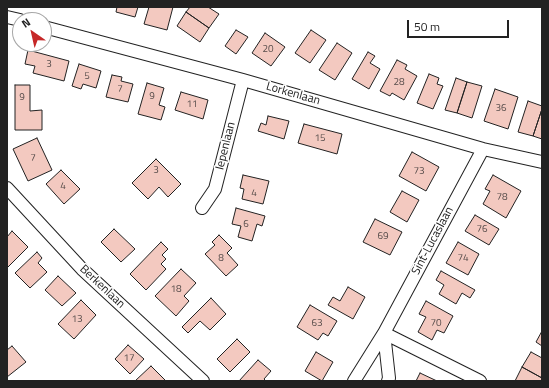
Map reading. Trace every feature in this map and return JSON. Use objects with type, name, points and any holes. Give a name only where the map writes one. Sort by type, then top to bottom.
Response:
[{"type":"street","name":"Lorkenlaan","points":[[52,28],[243,80],[483,149],[542,162]]},
{"type":"street","name":"Iepenlaan","points":[[202,208],[215,189],[243,80]]},
{"type":"street","name":"Sint-Lucaslaan","points":[[354,381],[384,333],[483,149]]},
{"type":"street","name":"Berkenlaan","points":[[7,188],[82,268],[203,381]]},
{"type":"street","points":[[384,333],[389,378],[388,381]]},
{"type":"street","points":[[384,333],[480,381]]},
{"type":"building","points":[[117,7],[138,7],[135,17],[116,12]]},
{"type":"building","points":[[149,7],[173,7],[167,30],[144,24]]},
{"type":"building","points":[[190,7],[208,7],[219,14],[209,28],[186,12]]},
{"type":"building","points":[[186,12],[209,28],[200,42],[177,26]]},
{"type":"building","points":[[236,30],[248,37],[236,54],[225,46]]},
{"type":"building","points":[[311,30],[326,40],[310,63],[295,53]]},
{"type":"building","points":[[265,33],[285,47],[271,66],[252,53]]},
{"type":"building","points":[[337,43],[352,53],[335,80],[319,70]]},
{"type":"building","points":[[28,52],[35,52],[69,61],[64,81],[33,73],[35,66],[25,64]]},
{"type":"building","points":[[368,52],[375,56],[370,63],[380,69],[369,89],[352,79]]},
{"type":"building","points":[[397,60],[407,65],[405,69],[417,76],[404,100],[392,93],[390,96],[380,91]]},
{"type":"building","points":[[79,64],[101,71],[96,88],[83,84],[81,89],[72,86]]},
{"type":"building","points":[[429,74],[439,78],[437,84],[443,86],[433,109],[417,103]]},
{"type":"building","points":[[112,75],[122,77],[121,81],[133,84],[128,102],[106,97]]},
{"type":"building","points":[[456,78],[467,82],[457,113],[445,110]]},
{"type":"building","points":[[467,82],[482,86],[472,118],[457,113]]},
{"type":"building","points":[[147,83],[164,88],[159,105],[165,107],[161,120],[138,114]]},
{"type":"building","points":[[15,85],[30,85],[30,111],[42,110],[42,130],[15,130]]},
{"type":"building","points":[[495,89],[518,97],[508,129],[484,121]]},
{"type":"building","points":[[181,92],[208,100],[203,119],[175,110]]},
{"type":"building","points":[[528,101],[542,106],[533,136],[518,132]]},
{"type":"building","points":[[542,109],[542,139],[533,136]]},
{"type":"building","points":[[268,116],[289,121],[284,139],[258,131],[261,123],[266,125]]},
{"type":"building","points":[[304,124],[342,134],[337,154],[298,143]]},
{"type":"building","points":[[37,138],[52,170],[28,181],[13,149]]},
{"type":"building","points":[[412,152],[439,167],[426,191],[399,176]]},
{"type":"building","points":[[156,159],[181,184],[168,197],[159,187],[148,199],[132,183]]},
{"type":"building","points":[[61,170],[80,189],[64,204],[46,184]]},
{"type":"building","points":[[243,175],[269,181],[263,204],[242,199],[244,189],[240,188]]},
{"type":"building","points":[[493,175],[521,191],[506,218],[483,204],[490,191],[485,189]]},
{"type":"building","points":[[402,191],[419,200],[407,222],[390,212]]},
{"type":"building","points":[[236,208],[265,216],[262,226],[257,224],[252,241],[238,237],[241,226],[232,224]]},
{"type":"building","points":[[475,215],[499,229],[489,245],[465,231]]},
{"type":"building","points":[[375,219],[402,232],[390,255],[363,242]]},
{"type":"building","points":[[114,229],[135,249],[121,262],[101,242]]},
{"type":"building","points":[[12,231],[28,247],[7,268],[7,237]]},
{"type":"building","points":[[219,235],[232,248],[227,253],[238,265],[226,276],[205,254],[215,245],[212,242]]},
{"type":"building","points":[[161,242],[168,249],[162,255],[166,259],[161,264],[166,269],[146,290],[130,274]]},
{"type":"building","points":[[458,242],[479,254],[468,275],[446,263]]},
{"type":"building","points":[[37,252],[42,258],[38,263],[47,272],[30,288],[15,273]]},
{"type":"building","points":[[181,269],[196,283],[184,296],[189,301],[176,316],[155,296]]},
{"type":"building","points":[[441,271],[475,290],[470,298],[462,293],[456,304],[439,294],[444,285],[436,280]]},
{"type":"building","points":[[58,276],[76,293],[62,306],[45,290]]},
{"type":"building","points":[[348,287],[365,297],[353,319],[328,305],[333,297],[340,301]]},
{"type":"building","points":[[211,298],[226,314],[210,330],[200,321],[188,333],[182,327]]},
{"type":"building","points":[[81,300],[96,315],[74,339],[58,324]]},
{"type":"building","points":[[426,301],[453,316],[444,333],[437,330],[432,340],[418,332],[426,317],[419,314]]},
{"type":"building","points":[[310,305],[337,321],[328,336],[323,333],[318,340],[297,327]]},
{"type":"building","points":[[542,331],[542,346],[536,342]]},
{"type":"building","points":[[237,339],[250,352],[230,372],[217,359]]},
{"type":"building","points":[[128,345],[144,359],[130,374],[115,359]]},
{"type":"building","points":[[12,346],[26,362],[7,377],[7,350]]},
{"type":"building","points":[[316,352],[333,362],[322,381],[305,371]]},
{"type":"building","points":[[531,352],[542,358],[542,378],[522,367]]},
{"type":"building","points":[[258,360],[271,371],[264,379],[266,381],[239,381]]},
{"type":"building","points":[[151,366],[166,381],[135,381]]},
{"type":"building","points":[[522,367],[542,378],[542,381],[515,381]]},
{"type":"building","points":[[420,373],[437,381],[416,381]]}]
